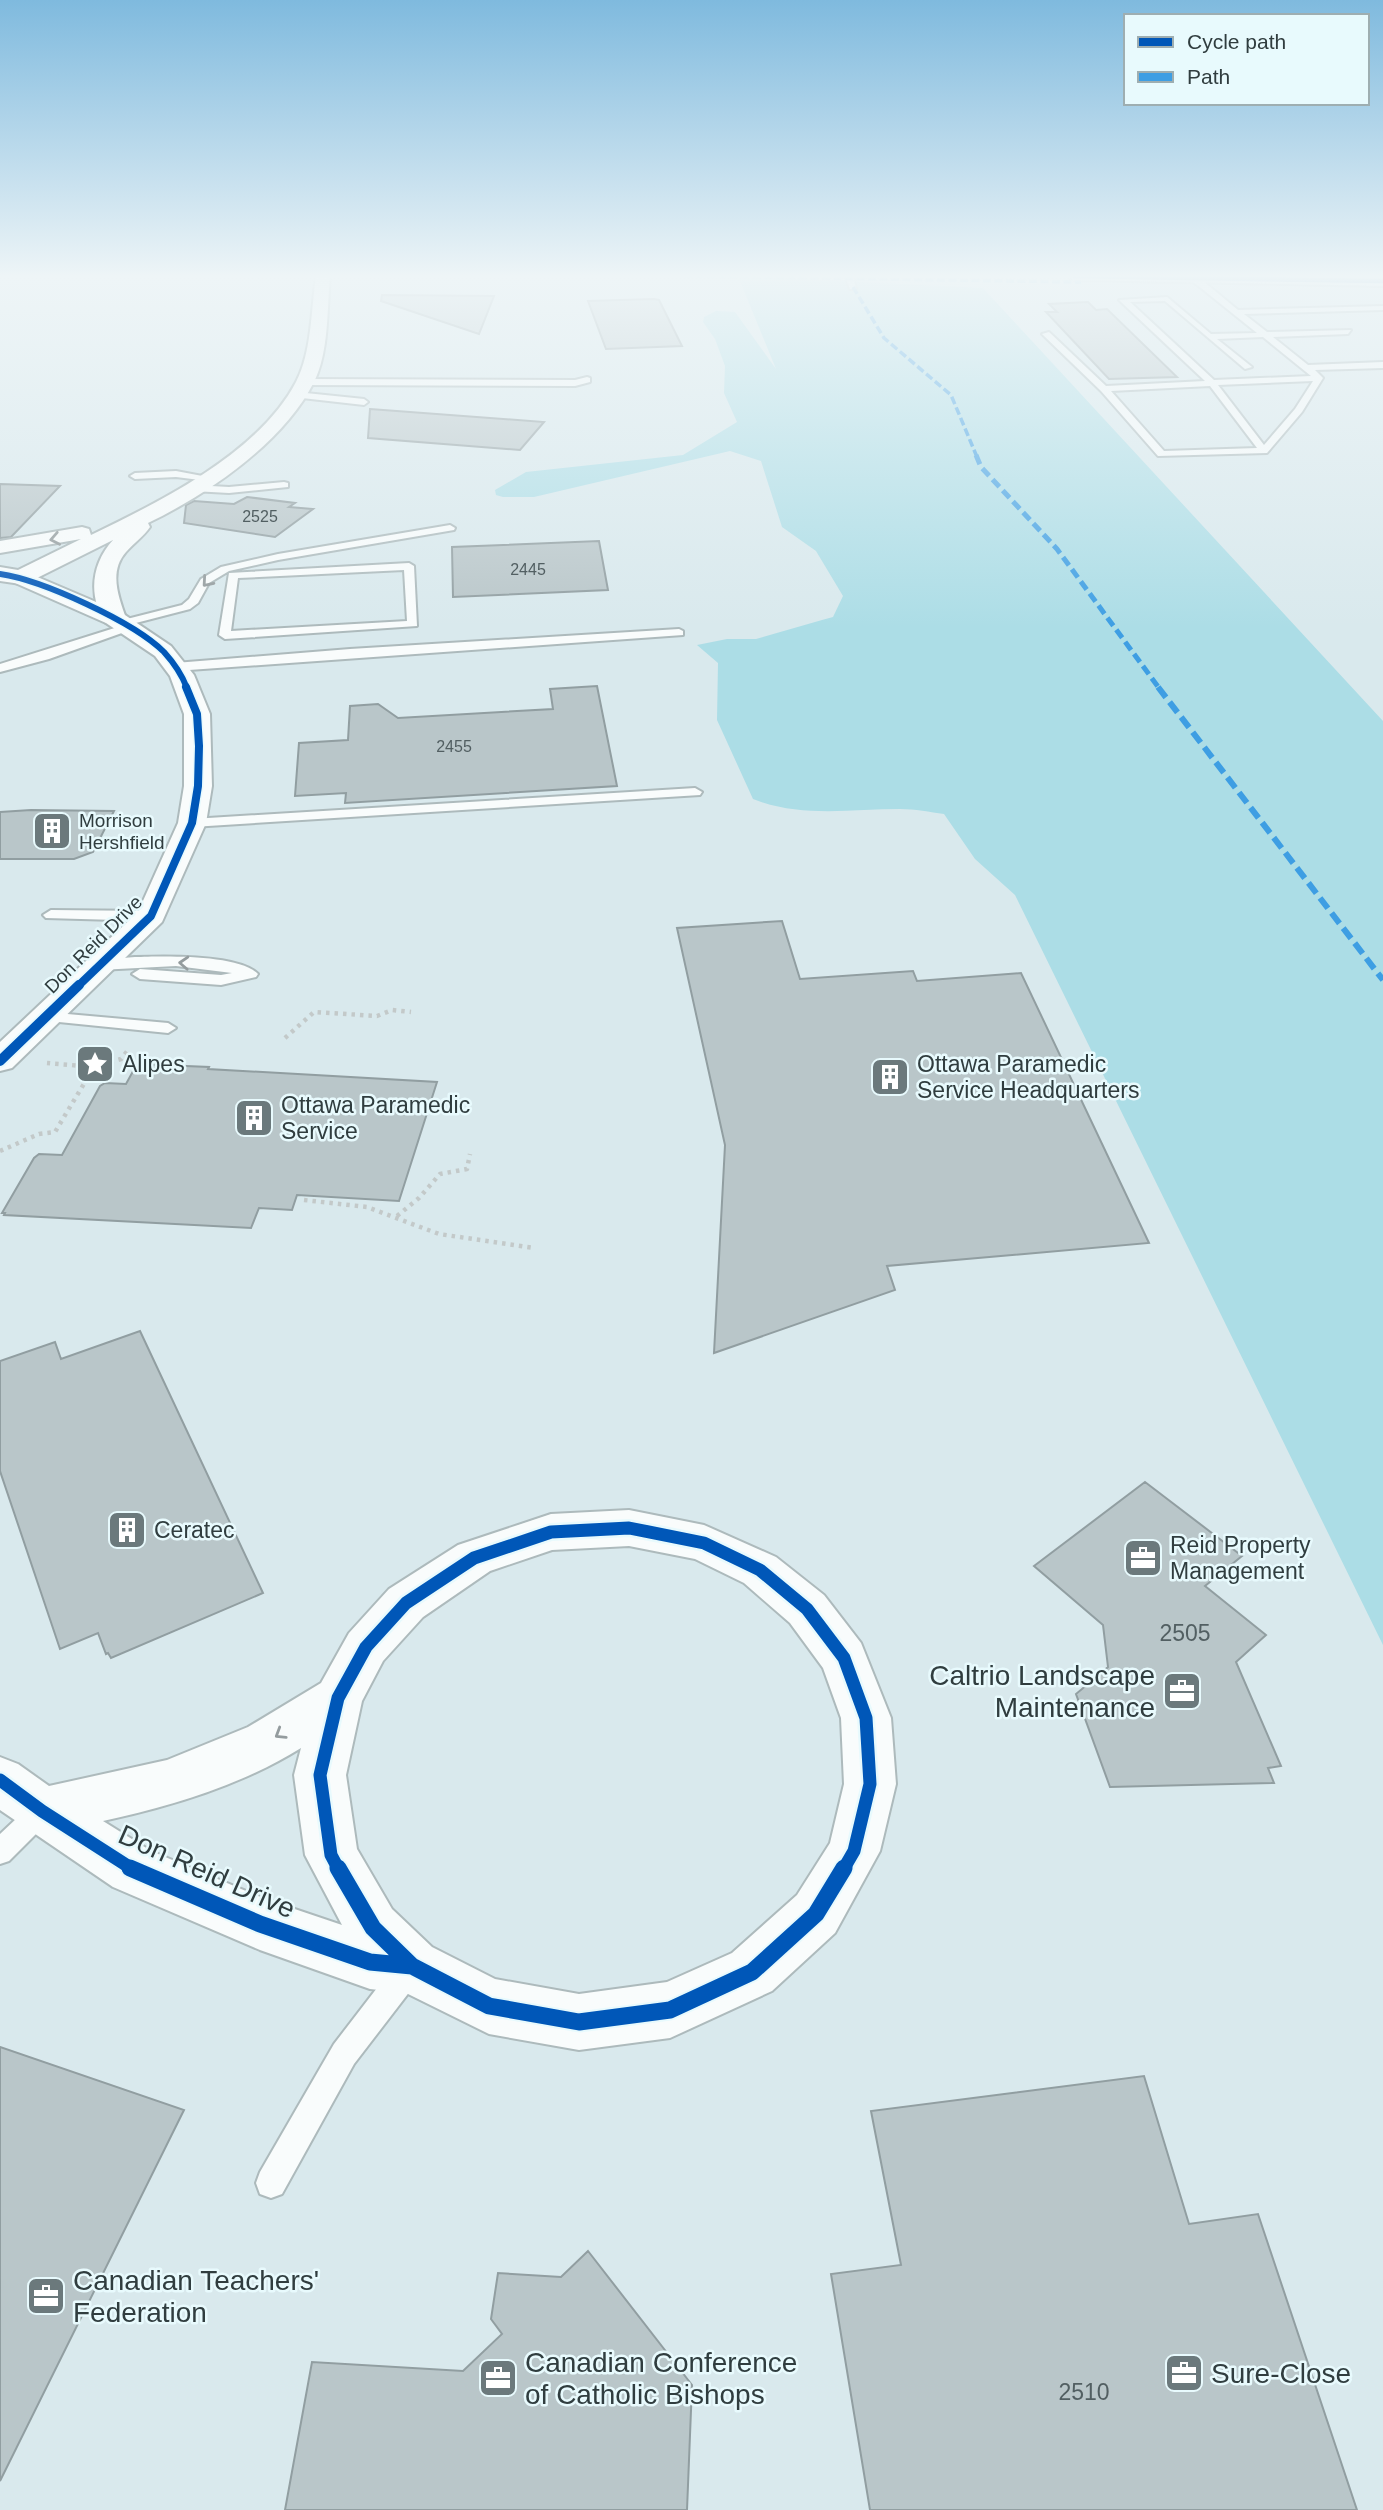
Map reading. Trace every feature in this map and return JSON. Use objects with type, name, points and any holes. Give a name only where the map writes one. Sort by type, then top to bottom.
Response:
[{"type":"street","points":[[122,622],[104,590],[106,566],[112,552],[167,506],[254,446],[298,393]]},
{"type":"street","points":[[0,547],[74,535],[167,506]]},
{"type":"street","points":[[11,576],[167,506]]},
{"type":"street","name":"Don Reid Drive","points":[[0,1061],[151,916],[192,823],[198,786],[197,713],[182,675],[163,651],[122,622],[11,576]]},
{"type":"street","name":"Don Reid Drive","points":[[629,1528],[704,1543],[760,1570],[807,1609],[844,1658],[866,1718],[870,1784],[854,1851],[816,1914],[752,1972],[670,2010],[579,2022],[489,2006],[412,1966],[373,1928],[331,1855],[320,1775],[338,1698],[366,1647],[406,1603],[474,1558],[551,1532],[629,1528]]},
{"type":"street","name":"Don Reid Drive","points":[[42,1811],[170,1783],[266,1743],[338,1698]]},
{"type":"street","name":"Don Reid Drive","points":[[0,1780],[42,1811],[132,1869],[260,1924],[370,1962],[412,1966]]},
{"type":"lane","points":[[321,393],[364,402]]},
{"type":"lane","points":[[1108,393],[1161,454],[1265,451],[1310,393]]},
{"type":"lane","points":[[1220,393],[1265,451]]},
{"type":"lane","points":[[135,476],[176,474],[201,483],[236,490],[284,485]]},
{"type":"lane","points":[[0,667],[45,656],[122,622],[186,607],[194,601],[205,581],[217,572],[293,554],[450,528]]},
{"type":"lane","points":[[291,571],[293,554]]},
{"type":"lane","points":[[413,624],[225,635],[233,575],[409,566],[413,624],[414,650]]},
{"type":"lane","points":[[281,658],[284,631]]},
{"type":"lane","points":[[175,667],[679,633]]},
{"type":"lane","points":[[192,823],[695,792]]},
{"type":"lane","points":[[51,915],[151,916]]},
{"type":"lane","points":[[138,961],[231,965],[250,974],[221,980],[126,973],[99,965],[138,961]]},
{"type":"lane","points":[[45,1017],[168,1028]]},
{"type":"lane","points":[[0,1852],[42,1811]]},
{"type":"lane","points":[[271,2183],[344,2054],[412,1966]]},
{"type":"path","points":[[285,1038],[314,1012],[377,1016],[392,1010],[411,1012]]},
{"type":"path","points":[[0,1151],[39,1135],[55,1132],[94,1067],[38,1063]]},
{"type":"path","points":[[397,1216],[419,1198],[440,1174],[467,1169],[470,1154]]},
{"type":"path","points":[[304,1200],[367,1207],[397,1216],[439,1234],[534,1248]]},
{"type":"shaded area","points":[[724,393],[1080,393],[1383,721],[1383,1645],[1015,895],[975,859],[944,814],[906,809],[807,811],[753,799],[717,720],[718,663],[697,645],[727,639],[756,639],[833,617],[843,596],[816,551],[782,527],[761,461],[730,451],[534,497],[496,495],[495,490],[526,472],[683,455],[737,422]]},
{"type":"building","points":[[370,409],[544,422],[520,450],[368,438]]},
{"type":"building","points":[[0,484],[60,486],[11,537],[0,538]]},
{"type":"building","points":[[247,497],[295,503],[289,507],[313,509],[275,537],[184,523],[186,505],[194,501],[234,504]]},
{"type":"building","points":[[599,541],[608,590],[453,597],[452,547]]},
{"type":"building","points":[[597,686],[617,786],[345,803],[346,793],[295,796],[299,743],[348,740],[350,706],[378,704],[398,718],[553,709],[550,689]]},
{"type":"building","name":"Morrison Hershfield","points":[[114,811],[93,852],[74,859],[0,859],[0,812]]},
{"type":"building","name":"Ottawa Paramedic Service Headquarters","points":[[782,921],[800,979],[913,971],[917,981],[1021,973],[1149,1243],[887,1266],[895,1290],[714,1353],[725,1145],[677,928]]},
{"type":"building","name":"Ottawa Paramedic Service","points":[[137,1064],[437,1082],[399,1201],[297,1195],[292,1210],[259,1208],[251,1228],[4,1215],[5,1213],[2,1213],[34,1158],[39,1154],[62,1155],[100,1086],[105,1083],[126,1084]]},
{"type":"building","name":"Ceratec","points":[[140,1331],[263,1593],[111,1658],[106,1654],[98,1633],[60,1649],[0,1471],[0,1361],[55,1342],[61,1359]]},
{"type":"building","points":[[1145,1482],[1242,1556],[1205,1586],[1266,1635],[1236,1662],[1281,1766],[1268,1768],[1274,1783],[1110,1787],[1076,1694],[1108,1667],[1103,1625],[1034,1566]]},
{"type":"building","name":"Canadian Teachers' Federation","points":[[0,2047],[184,2110],[0,2481]]},
{"type":"building","points":[[1144,2076],[1189,2224],[1258,2214],[1357,2510],[870,2510],[831,2274],[901,2265],[871,2111]]},
{"type":"building","name":"Canadian Conference of Catholic Bishops","points":[[588,2251],[692,2385],[687,2510],[285,2510],[312,2362],[463,2371],[502,2334],[491,2319],[498,2273],[561,2277]]},
{"type":"marked path","points":[[949,393],[981,467],[1057,549],[1107,620],[1383,980]]},
{"type":"cycle path","points":[[0,574],[21,577],[114,618],[163,651],[182,675],[197,714],[199,746],[198,786],[192,823],[151,916],[0,1061]]},
{"type":"cycle path","points":[[0,1780],[42,1811],[132,1869],[260,1924],[370,1962],[412,1966],[489,2006],[579,2022],[670,2010],[752,1972],[816,1914],[854,1851],[870,1784],[866,1718],[844,1658],[807,1609],[760,1570],[704,1543],[629,1528],[551,1532],[474,1558],[406,1603],[366,1647],[338,1698],[320,1775],[331,1855],[373,1928],[412,1966]]},
{"type":"place","name":"Morrison Hershfield","points":[[52,831]]},
{"type":"place","name":"Alipes","points":[[95,1064]]},
{"type":"place","name":"Ottawa Paramedic Service Headquarters","points":[[890,1077]]},
{"type":"place","name":"Ottawa Paramedic Service","points":[[254,1118]]},
{"type":"place","name":"Ceratec","points":[[127,1530]]},
{"type":"place","name":"Reid Property Management","points":[[1143,1558]]},
{"type":"place","name":"Caltrio Landscape Maintenance","points":[[1182,1691]]},
{"type":"place","name":"Canadian Teachers' Federation","points":[[46,2296]]},
{"type":"place","name":"Sure-Close","points":[[1184,2373]]},
{"type":"place","name":"Canadian Conference of Catholic Bishops","points":[[498,2378]]}]
